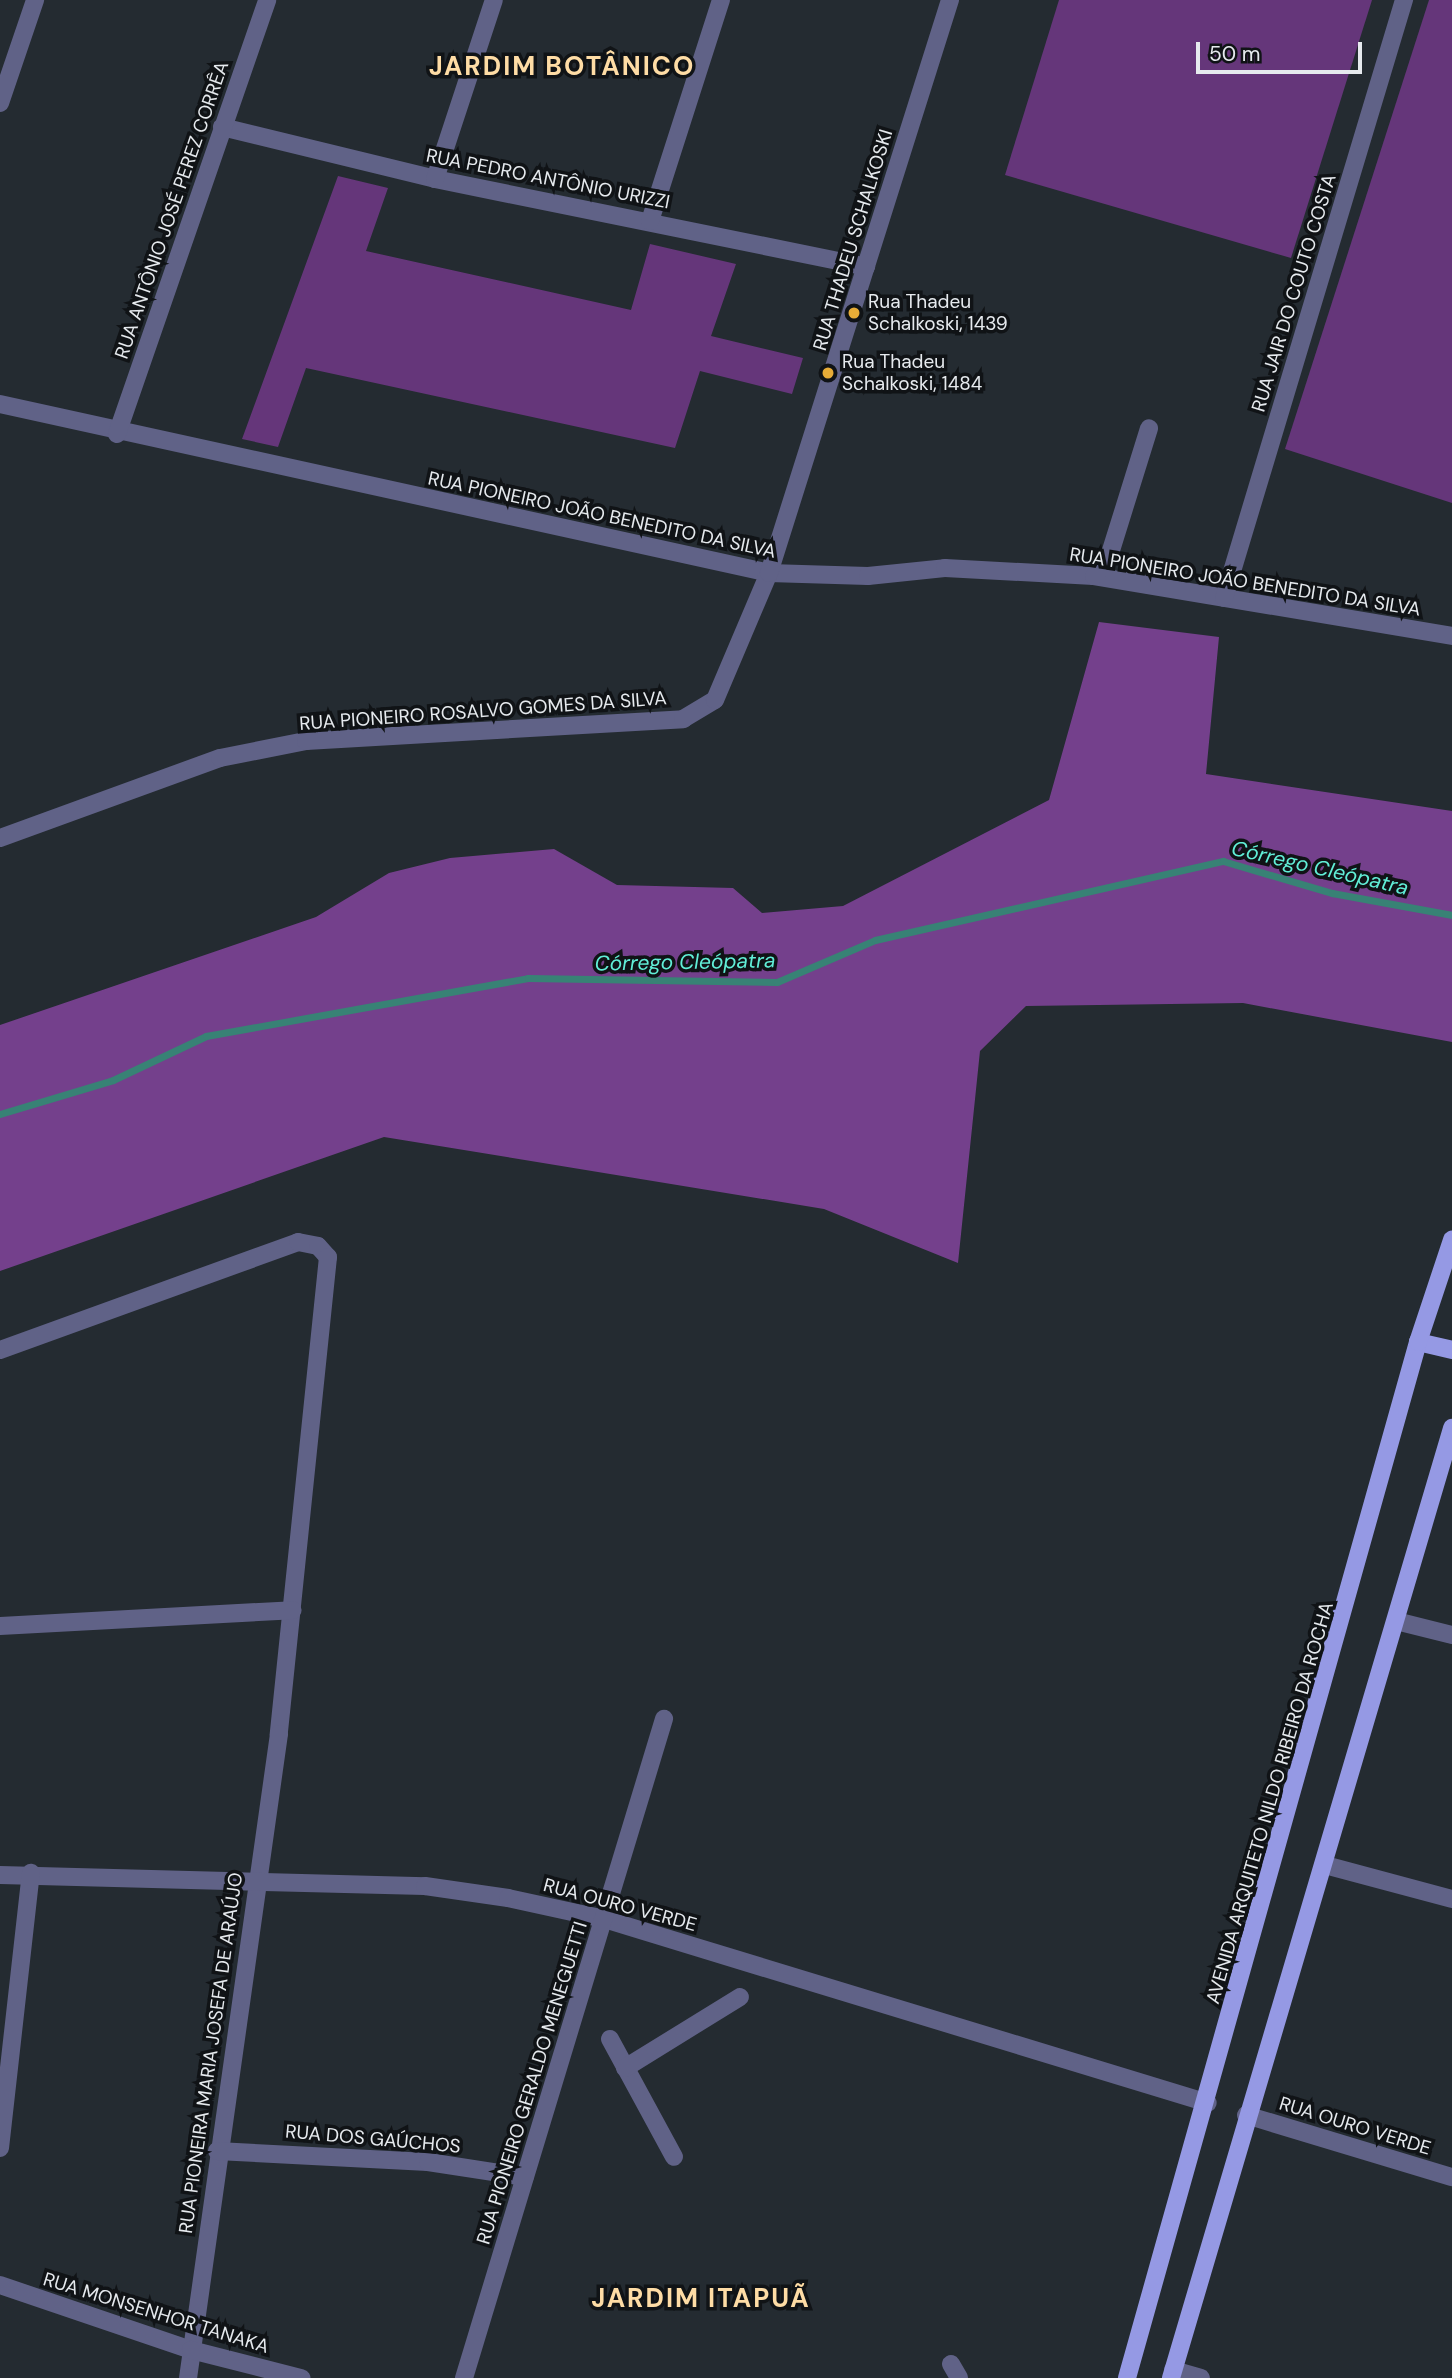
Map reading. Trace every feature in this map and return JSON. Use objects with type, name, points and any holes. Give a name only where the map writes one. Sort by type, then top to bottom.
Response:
[{"type":"main road","name":"AVENIDA ARQUITETO NILDO RIBEIRO DA ROCHA","points":[[1127,2378],[1208,2103],[1418,1342],[1444,1286],[1452,1240]]},
{"type":"main road","points":[[1418,1342],[1452,1350]]},
{"type":"main road","points":[[1172,2374],[1247,2115],[1325,1865],[1452,1428]]},
{"type":"street","points":[[0,103],[35,0]]},
{"type":"street","name":"RUA ANTÔNIO JOSÉ PEREZ CORRÊA","points":[[117,434],[267,0]]},
{"type":"street","points":[[435,179],[494,0]]},
{"type":"street","points":[[650,221],[721,0]]},
{"type":"street","name":"RUA THADEU SCHALKOSKI","points":[[769,573],[950,0]]},
{"type":"street","name":"RUA JAIR DO COUTO COSTA","points":[[1224,598],[1404,0]]},
{"type":"street","name":"RUA PEDRO ANTÔNIO URIZZI","points":[[222,127],[435,179],[866,267]]},
{"type":"street","name":"RUA PIONEIRO JOÃO BENEDITO DA SILVA","points":[[0,404],[117,434],[769,573],[868,576],[945,568],[1094,576],[1452,636]]},
{"type":"street","points":[[1094,576],[1108,560],[1149,428]]},
{"type":"street","name":"RUA PIONEIRO ROSALVO GOMES DA SILVA","points":[[0,838],[220,758],[306,741],[683,719],[722,689],[769,573]]},
{"type":"street","name":"RUA PIONEIRA MARIA JOSEFA DE ARAÚJO","points":[[0,1350],[298,1242],[318,1246],[330,1271],[279,1734],[217,2151],[188,2378]]},
{"type":"street","points":[[0,1626],[293,1610]]},
{"type":"street","points":[[1396,1621],[1452,1635]]},
{"type":"street","name":"RUA PIONEIRO GERALDO MENEGUETTI","points":[[464,2378],[664,1718]]},
{"type":"street","points":[[1325,1865],[1452,1899]]},
{"type":"street","points":[[0,2148],[31,1873]]},
{"type":"street","name":"RUA OURO VERDE","points":[[0,1875],[31,1873],[425,1886],[604,1919],[1208,2103]]},
{"type":"street","points":[[625,2068],[740,1997]]},
{"type":"street","points":[[610,2039],[674,2157]]},
{"type":"street","name":"RUA OURO VERDE","points":[[1247,2115],[1452,2178]]},
{"type":"street","name":"RUA DOS GAÚCHOS","points":[[217,2151],[332,2154],[525,2177]]},
{"type":"street","name":"RUA MONSENHOR TANAKA","points":[[0,2285],[191,2350],[301,2378]]},
{"type":"street","points":[[1172,2374],[1201,2378]]},
{"type":"shaded area","points":[[1059,0],[1372,0],[1291,258],[1005,175]]},
{"type":"shaded area","points":[[1429,0],[1452,0],[1452,503],[1285,449]]},
{"type":"shaded area","points":[[338,176],[388,188],[366,251],[631,310],[650,244],[736,264],[711,336],[803,358],[792,394],[700,371],[675,448],[306,368],[278,447],[242,439]]},
{"type":"shaded area","points":[[1099,622],[1219,637],[1206,774],[1452,811],[1452,1042],[1243,1003],[1026,1006],[980,1051],[958,1263],[824,1209],[384,1137],[0,1271],[0,1025],[316,917],[389,873],[450,858],[554,849],[617,885],[733,888],[762,913],[843,906],[1049,800]]},
{"type":"waterway","name":"Córrego Cleópatra","points":[[0,1114],[113,1080],[206,1036],[528,978],[777,982],[875,940],[1223,861],[1332,893],[1452,915]]},
{"type":"place","name":"Rua Thadeu Schalkoski, 1439","points":[[854,313]]},
{"type":"place","name":"Rua Thadeu Schalkoski, 1484","points":[[828,373]]},
{"type":"district","name":"JARDIM BOTÂNICO","points":[[562,67]]},
{"type":"district","name":"JARDIM ITAPUÃ","points":[[701,2299]]}]
